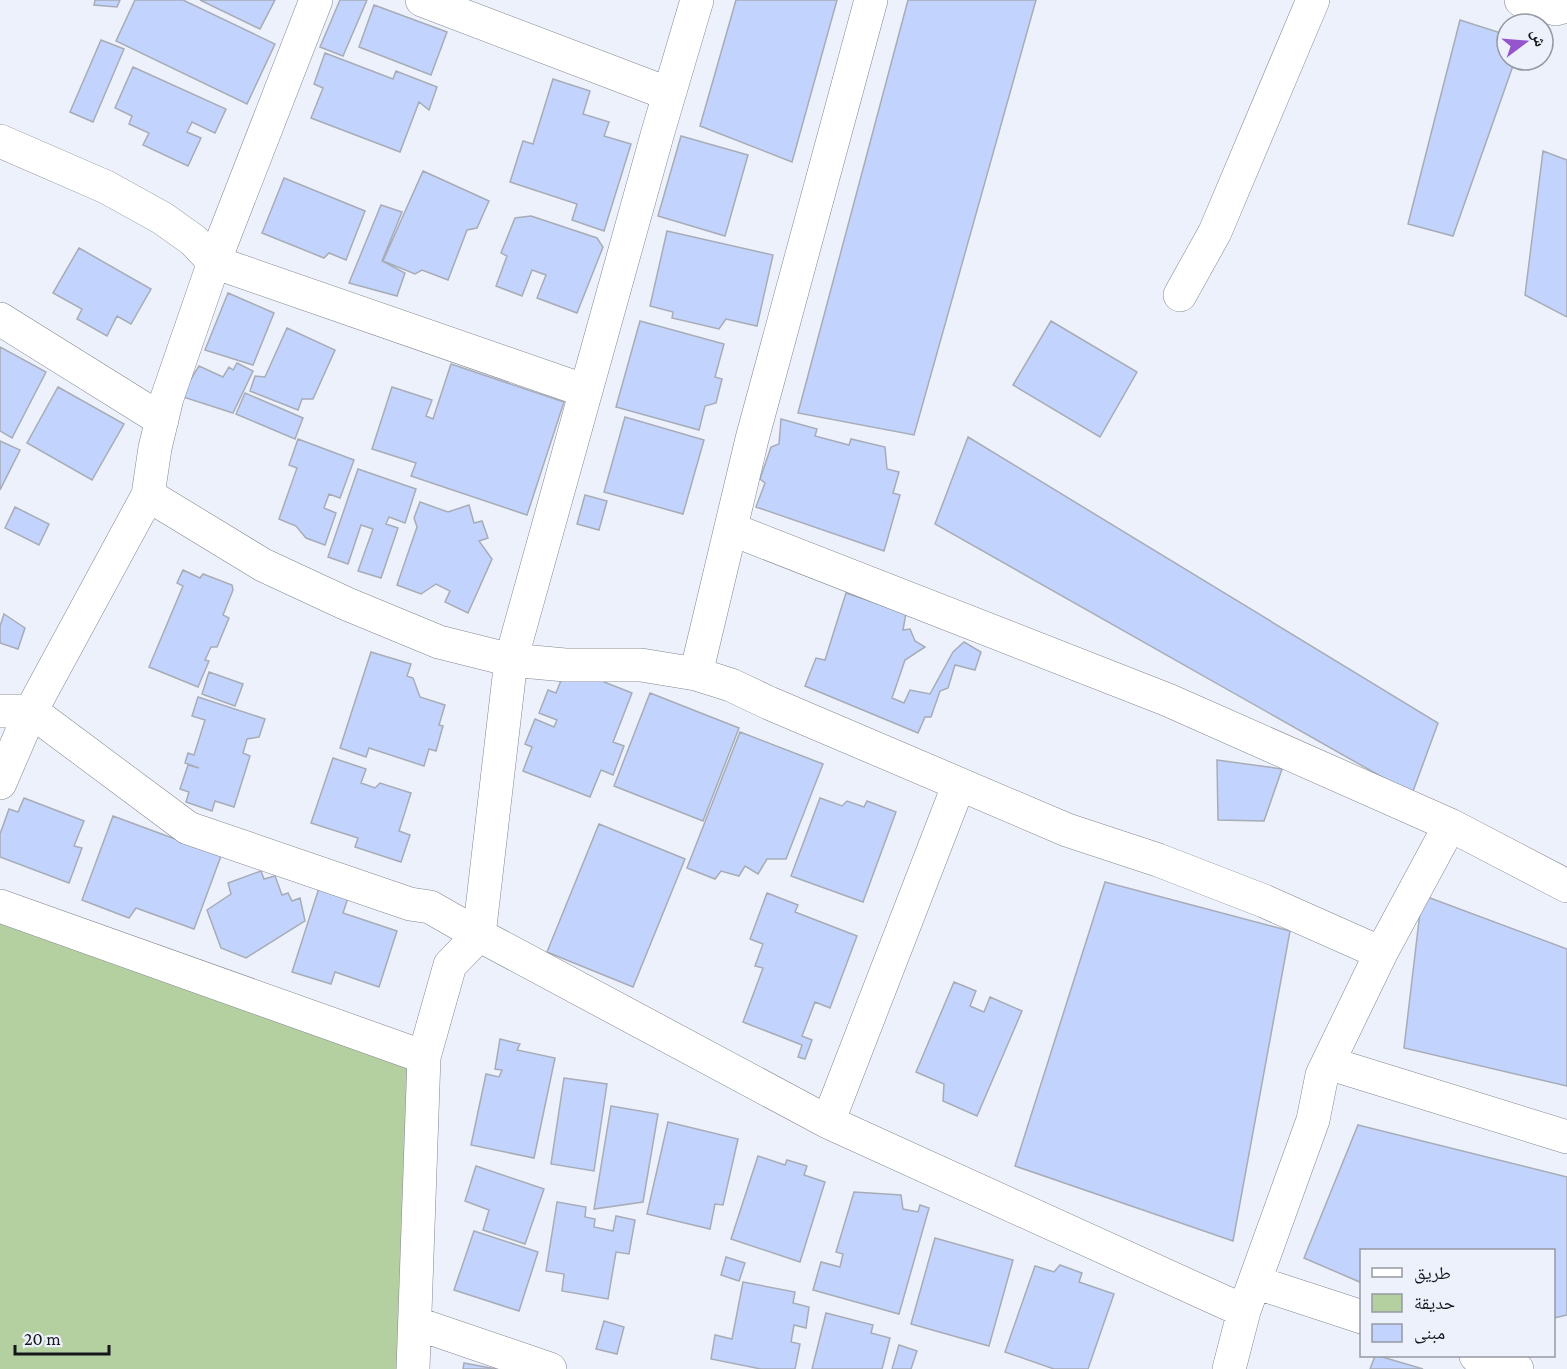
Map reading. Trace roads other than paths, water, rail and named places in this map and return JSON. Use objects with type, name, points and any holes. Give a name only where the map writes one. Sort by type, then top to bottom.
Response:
[{"type":"street","points":[[0,783],[16,711],[148,495],[154,448],[167,398],[214,262],[316,0]]},
{"type":"street","points":[[422,0],[669,94]]},
{"type":"street","points":[[413,1369],[424,1057],[450,965],[478,935],[511,660],[697,0]]},
{"type":"street","points":[[696,674],[752,439],[871,0]]},
{"type":"street","points":[[1180,295],[1215,232],[1313,0]]},
{"type":"street","points":[[1521,0],[1556,9],[1563,7],[1566,0]]},
{"type":"street","points":[[0,141],[106,187],[162,218],[194,240],[214,262],[586,391]]},
{"type":"street","points":[[0,319],[162,420]]},
{"type":"street","points":[[148,495],[263,565],[347,604],[439,642],[511,660],[565,665],[641,665],[696,674],[731,686],[1067,830],[1158,860],[1264,901],[1381,953]]},
{"type":"street","points":[[731,529],[1168,700],[1450,825],[1567,886]]},
{"type":"street","points":[[16,711],[188,828],[410,904],[430,907],[478,935],[828,1122],[1249,1296],[1360,1317]]},
{"type":"street","points":[[828,1122],[959,784]]},
{"type":"street","points":[[1229,1369],[1249,1296],[1313,1120],[1322,1075],[1381,953],[1450,825]]},
{"type":"street","points":[[0,906],[424,1057]]},
{"type":"street","points":[[1328,1063],[1567,1137]]},
{"type":"street","points":[[415,1323],[550,1369]]},
{"type":"street","points":[[1479,1357],[1517,1369]]}]
